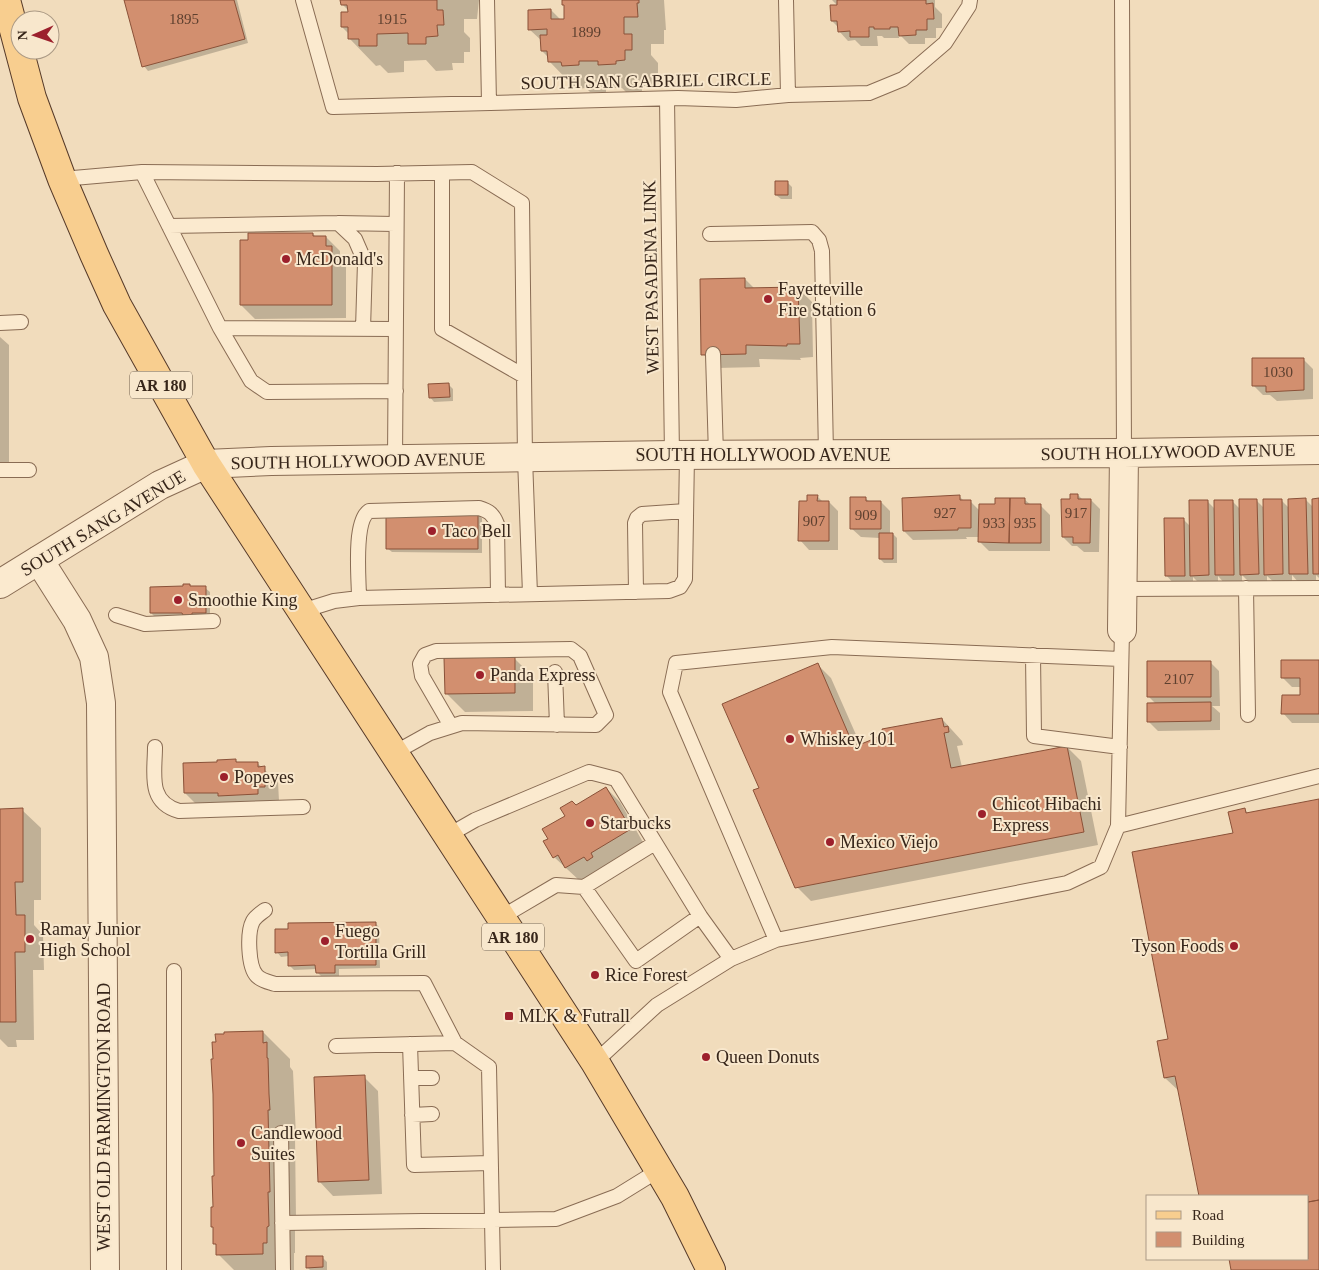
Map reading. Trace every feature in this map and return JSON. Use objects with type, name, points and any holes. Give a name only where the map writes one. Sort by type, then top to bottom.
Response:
[{"type":"main road","name":"AR 180","points":[[6,0],[32,98],[62,179],[118,304],[206,464],[595,1062],[675,1198],[711,1270]]},
{"type":"street","name":"SOUTH HOLLYWOOD AVENUE","points":[[206,464],[271,461],[680,455],[1319,450]]},
{"type":"street","points":[[1122,630],[1124,453]]},
{"type":"street","name":"SOUTH SANG AVENUE","points":[[0,584],[160,485],[206,464]]},
{"type":"street","name":"WEST OLD FARMINGTON ROAD","points":[[39,560],[77,620],[94,657],[101,703],[105,1270]]},
{"type":"lane","name":"SOUTH SAN GABRIEL CIRCLE","points":[[303,0],[332,107],[667,99],[736,100],[869,93],[903,79],[945,43],[969,6],[970,0]]},
{"type":"lane","points":[[486,0],[489,104]]},
{"type":"lane","points":[[786,0],[788,96]]},
{"type":"lane","points":[[1122,0],[1124,453]]},
{"type":"lane","name":"WEST PASADENA LINK","points":[[636,592],[668,592],[680,586],[685,579],[686,511],[680,455],[667,99]]},
{"type":"lane","points":[[142,172],[220,328],[250,381],[267,392],[396,391]]},
{"type":"lane","points":[[62,179],[142,172],[397,174],[472,172],[522,203],[524,458],[530,594]]},
{"type":"lane","points":[[442,173],[442,329],[524,376]]},
{"type":"lane","points":[[395,460],[395,224],[397,174]]},
{"type":"lane","points":[[338,224],[355,239],[365,262],[363,329]]},
{"type":"lane","points":[[169,226],[395,224]]},
{"type":"lane","points":[[710,234],[812,232],[819,240],[822,251],[826,454]]},
{"type":"lane","points":[[0,323],[21,322]]},
{"type":"lane","points":[[220,328],[396,329]]},
{"type":"lane","points":[[713,354],[716,455]]},
{"type":"lane","points":[[0,470],[29,470]]},
{"type":"lane","points":[[359,598],[359,530],[364,514],[369,511],[479,508],[488,511],[494,516],[496,524],[498,595]]},
{"type":"lane","points":[[302,611],[334,601],[359,598],[636,592],[635,524],[637,518],[642,514],[686,511]]},
{"type":"lane","points":[[1246,588],[1248,715]]},
{"type":"lane","points":[[1122,589],[1319,588]]},
{"type":"lane","points":[[116,615],[145,624],[213,621]]},
{"type":"lane","points":[[595,1062],[657,1005],[732,959],[776,940],[1067,883],[1101,867],[1118,826],[1122,630]]},
{"type":"lane","points":[[776,940],[670,692],[676,663],[832,647],[1121,659]]},
{"type":"lane","points":[[394,753],[430,733],[462,723],[596,725],[606,715],[580,656],[571,649],[436,651],[425,655],[420,664],[422,676],[450,726]]},
{"type":"lane","points":[[1033,655],[1034,736],[1120,747]]},
{"type":"lane","points":[[555,672],[557,725]]},
{"type":"lane","points":[[155,747],[156,793],[161,802],[169,808],[179,811],[303,807]]},
{"type":"lane","points":[[447,836],[476,820],[588,772],[616,779],[700,916],[732,959]]},
{"type":"lane","points":[[1118,826],[1319,776]]},
{"type":"lane","points":[[500,918],[556,885],[584,888],[655,843]]},
{"type":"lane","points":[[584,888],[636,961],[700,916]]},
{"type":"lane","points":[[264,910],[252,923],[250,933],[252,967],[257,976],[266,982],[275,984],[424,983],[455,1043],[489,1067],[484,1077],[490,1163],[492,1270]]},
{"type":"lane","points":[[174,971],[174,1270]]},
{"type":"lane","points":[[336,1046],[455,1043]]},
{"type":"lane","points":[[410,1044],[414,1165],[490,1163]]},
{"type":"lane","points":[[411,1078],[432,1078]]},
{"type":"lane","points":[[412,1115],[432,1114]]},
{"type":"lane","points":[[280,1133],[283,1270]]},
{"type":"lane","points":[[282,1223],[556,1219],[617,1196],[659,1170]]},
{"type":"building","points":[[124,0],[234,0],[245,39],[142,67]]},
{"type":"building","points":[[340,0],[437,0],[437,10],[443,10],[444,25],[437,25],[438,36],[426,37],[426,44],[408,44],[408,33],[377,34],[377,46],[359,46],[359,39],[348,39],[348,27],[341,27],[341,12],[348,12],[347,5],[341,5]]},
{"type":"building","points":[[562,0],[639,0],[639,3],[637,3],[638,17],[624,17],[624,34],[632,34],[632,50],[625,50],[625,60],[616,61],[616,64],[598,65],[598,61],[579,61],[579,65],[562,66],[561,62],[548,62],[547,51],[541,51],[540,35],[547,35],[547,29],[528,30],[528,10],[551,9],[551,19],[564,19]]},
{"type":"building","points":[[837,0],[926,0],[926,4],[933,3],[934,19],[927,19],[927,30],[916,30],[916,35],[899,36],[898,27],[874,29],[874,27],[869,27],[869,37],[850,37],[850,31],[838,32],[837,21],[831,21],[830,5],[837,5]]},
{"type":"building","points":[[775,181],[788,181],[788,195],[775,195]]},
{"type":"building","name":"McDonald's","points":[[248,233],[313,233],[313,236],[326,236],[326,246],[332,246],[332,305],[240,305],[240,240],[248,240]]},
{"type":"building","points":[[745,278],[745,288],[798,287],[800,344],[787,344],[787,346],[746,345],[746,354],[701,355],[700,279]]},
{"type":"building","points":[[1252,358],[1304,358],[1304,390],[1266,392],[1266,386],[1252,386]]},
{"type":"building","points":[[449,383],[450,397],[429,398],[428,384]]},
{"type":"building","points":[[1070,494],[1078,494],[1078,499],[1091,499],[1090,543],[1073,543],[1073,537],[1062,537],[1061,499],[1070,499]]},
{"type":"building","points":[[807,495],[818,495],[817,501],[829,501],[829,541],[798,541],[799,501],[807,501]]},
{"type":"building","points":[[960,495],[960,500],[971,500],[971,528],[903,531],[902,498]]},
{"type":"building","points":[[850,497],[866,497],[866,501],[881,501],[881,529],[850,529]]},
{"type":"building","points":[[995,498],[1010,498],[1009,543],[978,542],[979,504],[995,504]]},
{"type":"building","points":[[1010,498],[1025,498],[1025,504],[1041,504],[1041,543],[1009,543]]},
{"type":"building","points":[[1306,498],[1308,574],[1289,574],[1288,499]]},
{"type":"building","points":[[1319,498],[1319,574],[1313,574],[1312,499]]},
{"type":"building","points":[[1239,499],[1257,499],[1259,574],[1240,575]]},
{"type":"building","points":[[1263,499],[1282,499],[1283,574],[1264,575]]},
{"type":"building","points":[[1189,500],[1208,500],[1209,575],[1190,576]]},
{"type":"building","points":[[1214,500],[1233,500],[1234,575],[1215,575]]},
{"type":"building","name":"Taco Bell","points":[[386,513],[478,513],[478,549],[386,549]]},
{"type":"building","points":[[1164,518],[1184,518],[1185,576],[1165,576]]},
{"type":"building","points":[[879,533],[893,533],[893,559],[879,559]]},
{"type":"building","name":"Smoothie King","points":[[183,584],[206,586],[206,613],[183,615],[182,613],[150,613],[150,587],[183,586]]},
{"type":"building","name":"Panda Express","points":[[515,657],[515,693],[445,694],[444,658]]},
{"type":"building","points":[[1281,660],[1319,660],[1319,714],[1281,714],[1282,695],[1300,695],[1300,678],[1281,678]]},
{"type":"building","points":[[1147,661],[1211,661],[1211,697],[1147,697]]},
{"type":"building","points":[[818,663],[854,747],[883,735],[882,729],[942,718],[944,727],[948,726],[949,732],[944,733],[951,768],[1067,746],[1084,832],[795,888],[753,790],[759,788],[722,704]]},
{"type":"building","points":[[1211,702],[1211,721],[1147,722],[1147,703]]},
{"type":"building","name":"Popeyes","points":[[236,759],[236,762],[258,762],[258,767],[265,766],[265,787],[258,787],[258,794],[218,796],[218,793],[184,793],[183,763],[217,762],[217,760]]},
{"type":"building","name":"Starbucks","points":[[606,787],[631,829],[591,853],[593,857],[587,861],[584,857],[565,868],[558,855],[553,858],[543,841],[548,839],[542,829],[565,816],[560,808],[572,801],[576,805]]},
{"type":"building","name":"Tyson Foods","points":[[1319,799],[1319,1200],[1309,1202],[1309,1195],[1199,1195],[1175,1076],[1164,1078],[1157,1041],[1168,1039],[1132,852],[1233,833],[1228,812],[1245,808],[1246,813]]},
{"type":"building","points":[[23,808],[23,882],[15,882],[16,915],[25,915],[25,952],[15,952],[16,1022],[0,1022],[0,809]]},
{"type":"building","name":"Fuego Tortilla Grill","points":[[376,922],[376,965],[335,965],[335,973],[316,973],[315,965],[288,966],[288,952],[275,953],[275,929],[288,929],[288,923]]},
{"type":"building","name":"Candlewood Suites","points":[[263,1031],[263,1043],[267,1042],[270,1110],[268,1110],[270,1192],[268,1192],[269,1226],[267,1227],[267,1243],[263,1243],[263,1254],[216,1255],[216,1244],[213,1244],[213,1227],[211,1227],[211,1207],[213,1207],[212,1176],[214,1176],[212,1042],[216,1042],[215,1034],[224,1034],[224,1032]]},
{"type":"building","points":[[365,1075],[369,1180],[318,1182],[314,1077]]},
{"type":"building","points":[[1319,1200],[1319,1270],[1231,1270],[1229,1260],[1309,1260],[1309,1202]]},
{"type":"building","points":[[306,1256],[323,1256],[323,1267],[306,1268]]},
{"type":"place","name":"McDonald's","points":[[286,259]]},
{"type":"place","name":"Fayetteville Fire Station 6","points":[[768,299]]},
{"type":"place","name":"Taco Bell","points":[[432,531]]},
{"type":"place","name":"Smoothie King","points":[[178,600]]},
{"type":"place","name":"Panda Express","points":[[480,675]]},
{"type":"place","name":"Whiskey 101","points":[[790,739]]},
{"type":"place","name":"Popeyes","points":[[224,777]]},
{"type":"place","name":"Chicot Hibachi Express","points":[[982,814]]},
{"type":"place","name":"Starbucks","points":[[590,823]]},
{"type":"place","name":"Mexico Viejo","points":[[830,842]]},
{"type":"place","name":"Ramay Junior High School","points":[[30,939]]},
{"type":"place","name":"Fuego Tortilla Grill","points":[[325,941]]},
{"type":"place","name":"Tyson Foods","points":[[1234,946]]},
{"type":"place","name":"Rice Forest","points":[[595,975]]},
{"type":"place","name":"MLK & Futrall","points":[[509,1016]]},
{"type":"place","name":"Queen Donuts","points":[[706,1057]]},
{"type":"place","name":"Candlewood Suites","points":[[241,1143]]}]
